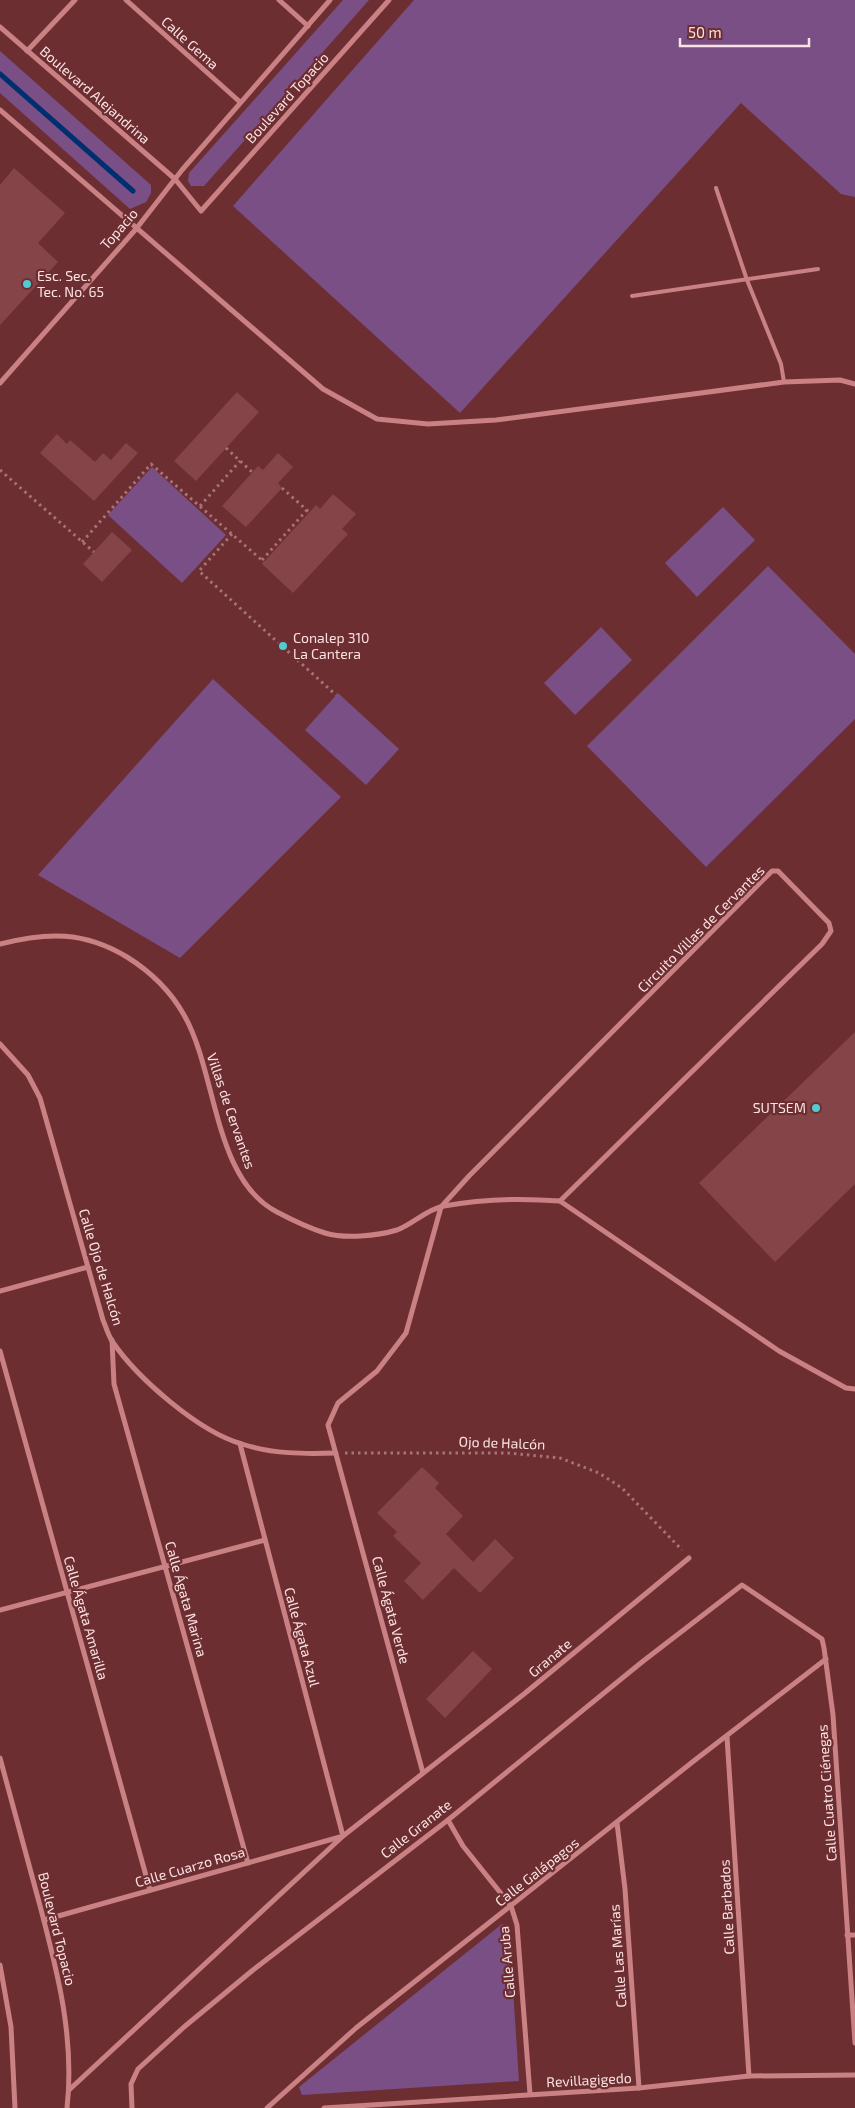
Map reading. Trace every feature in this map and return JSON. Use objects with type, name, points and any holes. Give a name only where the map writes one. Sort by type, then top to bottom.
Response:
[{"type":"street","points":[[27,51],[75,0]]},
{"type":"street","name":"Calle Gema","points":[[126,0],[240,102]]},
{"type":"street","points":[[279,0],[308,26]]},
{"type":"street","points":[[175,179],[330,0]]},
{"type":"street","name":"Boulevard Topacio","points":[[201,211],[389,0]]},
{"type":"street","name":"Boulevard Alejandrina","points":[[0,27],[175,179],[201,211]]},
{"type":"street","points":[[0,110],[323,389],[377,419],[428,424],[496,420],[784,382],[840,380],[855,384]]},
{"type":"street","name":"Topacio","points":[[0,383],[136,228],[175,179]]},
{"type":"street","name":"Circuito Villas de Cervantes","points":[[441,1206],[468,1176],[772,871],[778,871],[829,923],[831,931],[822,944],[750,1016],[560,1201]]},
{"type":"street","name":"Villas de Cervantes","points":[[0,944],[32,936],[73,936],[114,950],[145,968],[160,981],[185,1016],[195,1040],[224,1133],[240,1174],[247,1188],[275,1211],[326,1233],[348,1235],[396,1230],[441,1206],[518,1198],[560,1201]]},
{"type":"street","name":"Calle Ojo de Halcón","points":[[0,1044],[28,1076],[40,1098],[88,1267],[112,1340],[129,1361],[177,1407],[203,1426],[240,1444],[271,1451],[336,1453]]},
{"type":"street","points":[[560,1201],[779,1351],[846,1388],[855,1389]]},
{"type":"street","name":"Calle Ágata Verde","points":[[423,1773],[328,1424],[338,1403],[377,1371],[406,1333],[441,1206]]},
{"type":"street","points":[[0,1291],[88,1267]]},
{"type":"street","name":"Calle Ágata Marina","points":[[112,1340],[114,1384],[248,1862]]},
{"type":"street","name":"Calle Ágata Amarilla","points":[[0,1351],[150,1890]]},
{"type":"street","name":"Calle Ágata Azul","points":[[240,1444],[343,1836]]},
{"type":"street","points":[[0,1610],[265,1540]]},
{"type":"street","name":"Granate","points":[[423,1773],[524,1694],[690,1558]]},
{"type":"street","name":"Calle Cuatro Ciénegas","points":[[742,1585],[822,1639],[833,1715],[855,2043]]},
{"type":"street","name":"Calle Granate","points":[[132,2108],[131,2084],[138,2069],[157,2050],[252,1970],[448,1820],[567,1721],[742,1585]]},
{"type":"street","name":"Calle Galápagos","points":[[268,2108],[356,2028],[826,1660]]},
{"type":"street","name":"Calle Barbados","points":[[727,1737],[749,2076]]},
{"type":"street","name":"Boulevard Topacio","points":[[0,1758],[60,1980],[68,2036],[69,2090],[67,2108]]},
{"type":"street","points":[[69,2090],[343,1836],[423,1773]]},
{"type":"street","name":"Calle Aruba","points":[[448,1820],[463,1846],[511,1906],[517,1925],[530,2094]]},
{"type":"street","name":"Calle Las Marías","points":[[618,1823],[625,1889],[639,2088]]},
{"type":"street","name":"Calle Cuarzo Rosa","points":[[44,1920],[343,1836]]},
{"type":"street","points":[[847,1935],[855,1935]]},
{"type":"street","points":[[0,1965],[10,2027],[15,2108]]},
{"type":"street","name":"Revillagigedo","points":[[324,2108],[639,2088],[749,2076],[855,2075]]},
{"type":"lane","points":[[716,188],[746,280],[781,364],[784,382]]},
{"type":"lane","points":[[632,296],[818,268]]},
{"type":"path","points":[[226,448],[252,472]]},
{"type":"path","points":[[200,506],[240,461]]},
{"type":"path","points":[[82,542],[151,464],[263,561],[308,511],[282,488]]},
{"type":"path","points":[[0,470],[94,552]]},
{"type":"path","points":[[232,534],[199,571],[336,695]]},
{"type":"path","name":"Ojo de Halcón","points":[[336,1453],[508,1453],[560,1458],[599,1473],[622,1488],[641,1505],[690,1558]]},
{"type":"shaded area","points":[[343,0],[369,0],[204,186],[191,186],[188,181],[189,173]]},
{"type":"shaded area","points":[[414,0],[855,0],[855,197],[841,194],[741,103],[460,413],[233,206]]},
{"type":"shaded area","points":[[0,51],[151,185],[151,193],[146,202],[130,209],[0,93]]},
{"type":"shaded area","points":[[152,467],[226,535],[182,583],[108,515]]},
{"type":"shaded area","points":[[723,507],[755,540],[697,597],[665,563]]},
{"type":"shaded area","points":[[768,566],[855,654],[855,719],[706,867],[587,746]]},
{"type":"shaded area","points":[[601,627],[632,660],[575,715],[544,683]]},
{"type":"shaded area","points":[[213,679],[341,797],[180,958],[38,875]]},
{"type":"shaded area","points":[[338,693],[399,749],[366,785],[305,730]]},
{"type":"shaded area","points":[[502,1924],[509,1927],[519,2081],[302,2095],[299,2087]]},
{"type":"building","points":[[14,168],[65,213],[38,243],[58,262],[0,325],[0,185]]},
{"type":"building","points":[[237,392],[259,412],[196,481],[174,461]]},
{"type":"building","points":[[57,434],[67,444],[70,440],[95,462],[103,453],[111,460],[126,443],[138,453],[94,501],[40,453]]},
{"type":"building","points":[[278,453],[293,467],[278,483],[282,488],[246,527],[222,506],[258,466],[263,470]]},
{"type":"building","points":[[333,494],[356,514],[342,529],[348,534],[293,593],[262,564],[316,505],[320,509]]},
{"type":"building","points":[[112,532],[132,550],[102,582],[83,564]]},
{"type":"building","name":"SUTSEM","points":[[855,1032],[855,1184],[775,1262],[699,1183]]},
{"type":"building","points":[[422,1467],[439,1483],[435,1488],[463,1516],[446,1534],[473,1562],[495,1539],[514,1558],[480,1593],[454,1568],[423,1600],[404,1581],[421,1563],[393,1536],[397,1532],[377,1513]]},
{"type":"building","points":[[473,1651],[492,1669],[445,1718],[426,1699]]},
{"type":"waterway","points":[[0,74],[133,191]]},
{"type":"place","name":"Esc. Sec. Tec. No. 65","points":[[27,284]]},
{"type":"place","name":"Conalep 310 La Cantera","points":[[283,646]]},
{"type":"place","name":"SUTSEM","points":[[816,1108]]}]
